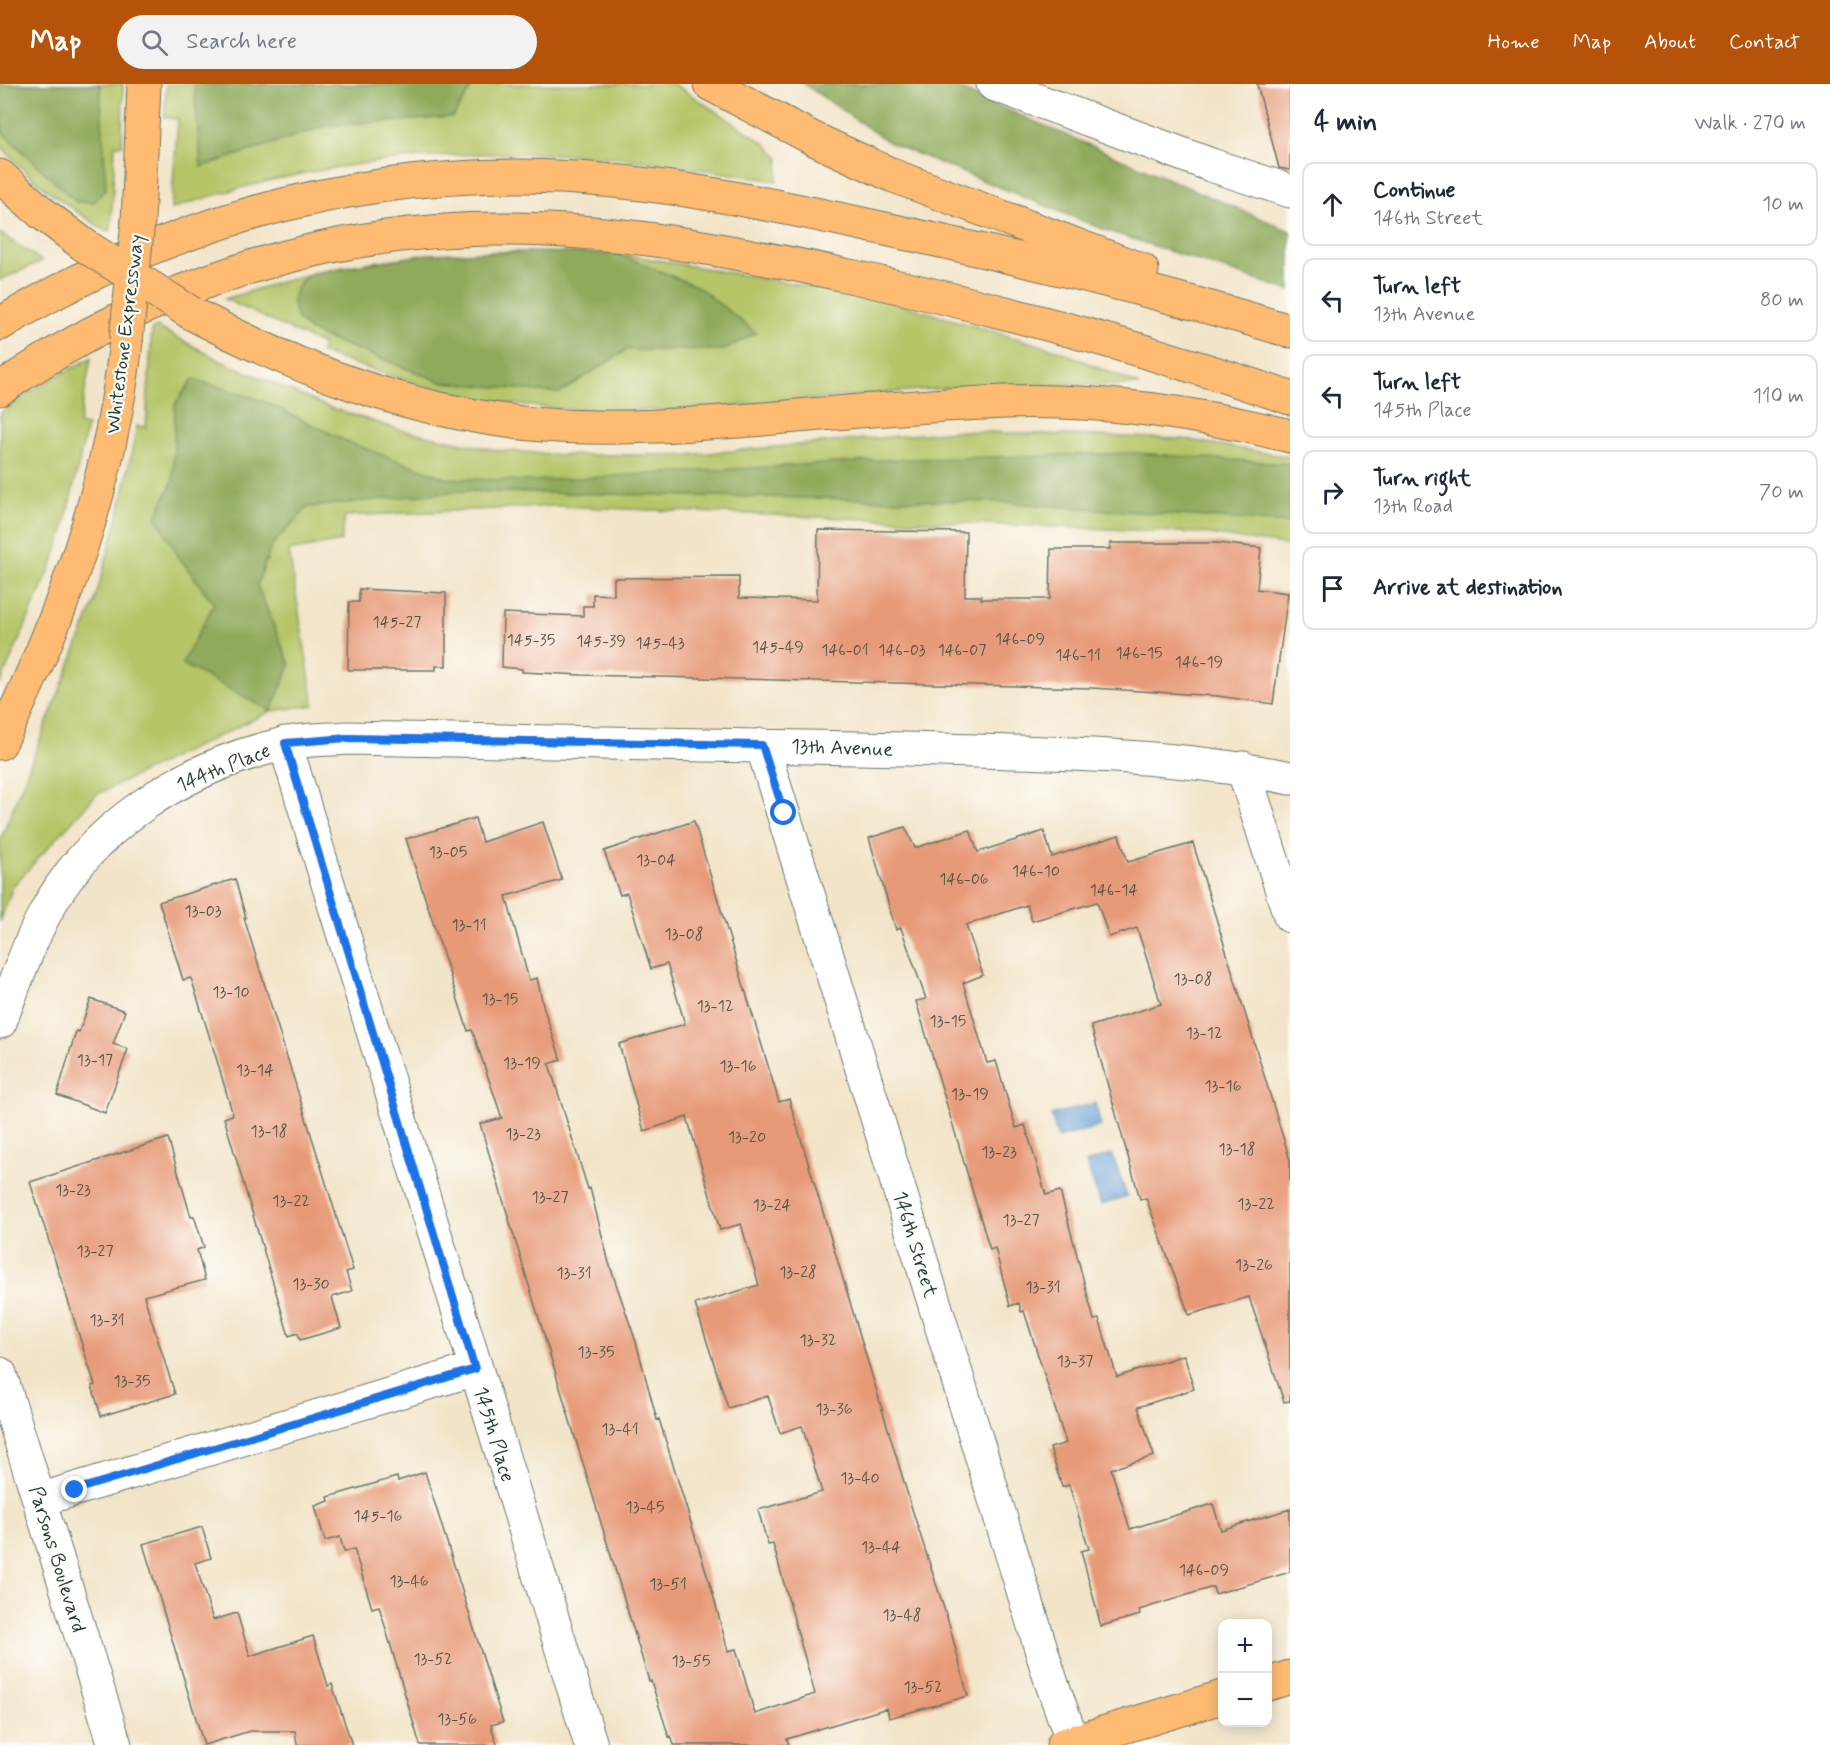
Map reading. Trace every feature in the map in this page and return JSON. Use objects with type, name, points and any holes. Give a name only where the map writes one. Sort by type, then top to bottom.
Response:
[{"type":"main road","name":"Whitestone Expressway","points":[[4,738],[54,628],[89,529],[113,430],[126,341],[138,221],[144,84]]},
{"type":"main road","points":[[710,84],[814,139],[916,186],[1290,326]]},
{"type":"main road","points":[[0,176],[42,213],[84,245],[192,313],[281,357],[369,391],[454,413],[533,424],[664,427],[928,406],[1048,402],[1185,414],[1290,436]]},
{"type":"main road","points":[[0,324],[77,280],[138,252],[253,213],[322,195],[388,184],[522,176],[651,186],[807,213],[1088,276],[1290,331]]},
{"type":"main road","points":[[0,389],[93,333],[149,304],[195,284],[243,268],[299,253],[369,239],[436,231],[514,229],[601,234],[690,246],[886,284],[1127,346],[1290,398]]},
{"type":"main road","points":[[1272,1683],[1290,1677]]},
{"type":"main road","points":[[1068,1743],[1218,1698]]},
{"type":"street","points":[[993,84],[1211,165],[1290,191]]},
{"type":"street","name":"13th Avenue","points":[[285,743],[347,738],[762,745],[1127,755],[1243,768],[1290,778]]},
{"type":"street","name":"144th Place","points":[[0,1022],[42,919],[73,872],[108,833],[145,803],[195,774],[233,759],[285,743]]},
{"type":"street","name":"145th Place","points":[[285,743],[591,1745]]},
{"type":"street","name":"146th Street","points":[[762,745],[1068,1743]]},
{"type":"street","points":[[1243,768],[1290,916]]},
{"type":"street","points":[[39,1500],[475,1369]]},
{"type":"street","name":"Parsons Boulevard","points":[[0,1374],[115,1745]]},
{"type":"green space","points":[[0,84],[123,84],[122,145],[115,145],[111,230],[107,232],[50,192],[23,169],[0,144]]},
{"type":"green space","points":[[0,84],[100,84],[106,189],[94,202],[76,202],[2,132]]},
{"type":"green space","points":[[166,84],[674,84],[766,144],[779,158],[777,181],[615,158],[559,154],[446,156],[390,160],[334,168],[225,192],[171,209],[178,119],[165,117]]},
{"type":"green space","points":[[194,84],[474,84],[453,117],[326,126],[201,167]]},
{"type":"green space","points":[[804,84],[947,84],[1290,231],[1290,291],[1105,230],[890,143]]},
{"type":"green space","points":[[0,233],[42,261],[0,280]]},
{"type":"green space","points":[[488,252],[616,253],[882,299],[1060,351],[1139,385],[972,387],[676,410],[567,409],[513,404],[416,383],[321,353],[323,345],[225,299],[335,268],[422,256]]},
{"type":"green space","points":[[616,253],[698,287],[756,333],[724,350],[626,350],[560,393],[442,382],[319,335],[301,323],[294,311],[295,292],[306,276],[312,273],[427,254]]},
{"type":"green space","points":[[157,327],[221,361],[328,407],[397,429],[495,450],[564,455],[687,455],[955,431],[1183,439],[1290,457],[1290,546],[1202,533],[556,506],[345,516],[341,541],[289,551],[314,705],[271,711],[97,794],[13,886],[0,922],[0,841],[94,604],[120,509],[137,426],[146,427],[152,329]]},
{"type":"green space","points":[[91,358],[79,424],[87,426],[63,533],[51,567],[0,684],[0,413],[42,384]]},
{"type":"green space","points":[[193,379],[261,400],[350,443],[446,478],[530,481],[887,460],[1135,453],[1290,464],[1290,523],[999,502],[459,491],[308,507],[272,545],[257,585],[290,665],[271,711],[182,664],[214,604],[179,557],[156,517],[173,480],[175,404]]},
{"type":"water","points":[[1095,1103],[1101,1126],[1058,1138],[1051,1115]]},
{"type":"water","points":[[1112,1154],[1127,1196],[1101,1205],[1086,1163]]},
{"type":"building","points":[[1257,84],[1290,84],[1290,170],[1279,168]]},
{"type":"building","points":[[818,530],[966,532],[965,596],[981,596],[981,599],[1050,599],[1051,549],[1110,549],[1110,543],[1217,543],[1261,548],[1257,589],[1288,593],[1273,704],[1218,696],[1092,688],[582,675],[522,672],[522,669],[502,667],[503,613],[583,616],[583,606],[593,606],[593,594],[614,595],[614,578],[739,577],[739,598],[817,600]]},
{"type":"building","points":[[359,589],[446,593],[446,666],[436,666],[436,670],[348,670],[349,602],[359,602]]},
{"type":"building","points":[[475,818],[482,842],[543,822],[562,880],[506,896],[529,980],[537,978],[544,1009],[561,1060],[549,1064],[588,1189],[590,1188],[609,1263],[636,1342],[657,1420],[659,1419],[712,1591],[728,1651],[736,1649],[755,1714],[815,1694],[773,1544],[768,1545],[758,1510],[822,1492],[802,1426],[780,1433],[768,1396],[728,1408],[695,1304],[759,1285],[741,1224],[720,1230],[687,1117],[644,1131],[619,1044],[685,1024],[667,964],[651,969],[627,893],[620,895],[604,851],[694,821],[779,1102],[789,1099],[949,1624],[968,1696],[889,1718],[887,1708],[787,1739],[789,1745],[674,1745],[671,1736],[669,1737],[651,1681],[649,1681],[480,1124],[502,1118],[472,1030],[468,1031],[406,839]]},
{"type":"building","points":[[905,827],[915,848],[970,830],[978,852],[1044,831],[1052,857],[1119,835],[1128,862],[1193,843],[1290,1160],[1290,1401],[1284,1402],[1249,1297],[1189,1315],[1146,1198],[1140,1199],[1091,1026],[1161,1004],[1137,928],[1109,937],[1097,902],[1032,921],[1027,905],[966,925],[983,975],[963,983],[987,1063],[996,1061],[1016,1128],[1025,1125],[1046,1195],[1060,1191],[1094,1320],[1099,1319],[1117,1377],[1184,1355],[1194,1389],[1138,1407],[1154,1456],[1111,1469],[1130,1529],[1213,1504],[1221,1530],[1290,1509],[1290,1572],[1215,1594],[1213,1587],[1139,1610],[1140,1615],[1101,1626],[1081,1551],[1089,1549],[1069,1485],[1062,1487],[1050,1448],[1066,1443],[1024,1311],[1021,1312],[1019,1303],[1010,1306],[995,1248],[990,1250],[916,1001],[926,999],[901,928],[896,930],[869,838]]},
{"type":"building","points":[[235,879],[246,918],[244,918],[353,1270],[346,1272],[352,1291],[332,1297],[341,1328],[300,1340],[298,1333],[289,1336],[224,1118],[233,1115],[215,1054],[191,978],[183,980],[159,902]]},
{"type":"building","points":[[91,999],[125,1011],[113,1044],[128,1049],[105,1113],[57,1095],[76,1031],[79,1032]]},
{"type":"building","points":[[168,1138],[191,1217],[194,1216],[204,1247],[197,1250],[205,1280],[144,1296],[175,1394],[101,1416],[92,1386],[95,1385],[30,1182]]},
{"type":"building","points":[[425,1472],[503,1722],[491,1725],[497,1745],[420,1745],[379,1606],[372,1608],[354,1549],[344,1552],[340,1537],[325,1541],[315,1506],[329,1501],[328,1497],[397,1477],[398,1481]]},
{"type":"building","points":[[202,1527],[211,1558],[195,1563],[213,1620],[237,1613],[250,1656],[313,1636],[328,1686],[332,1684],[352,1745],[297,1745],[295,1731],[250,1731],[204,1745],[143,1544]]},
{"type":"route","points":[[75,1490],[475,1369],[285,743],[347,738],[762,745],[784,813]]}]
